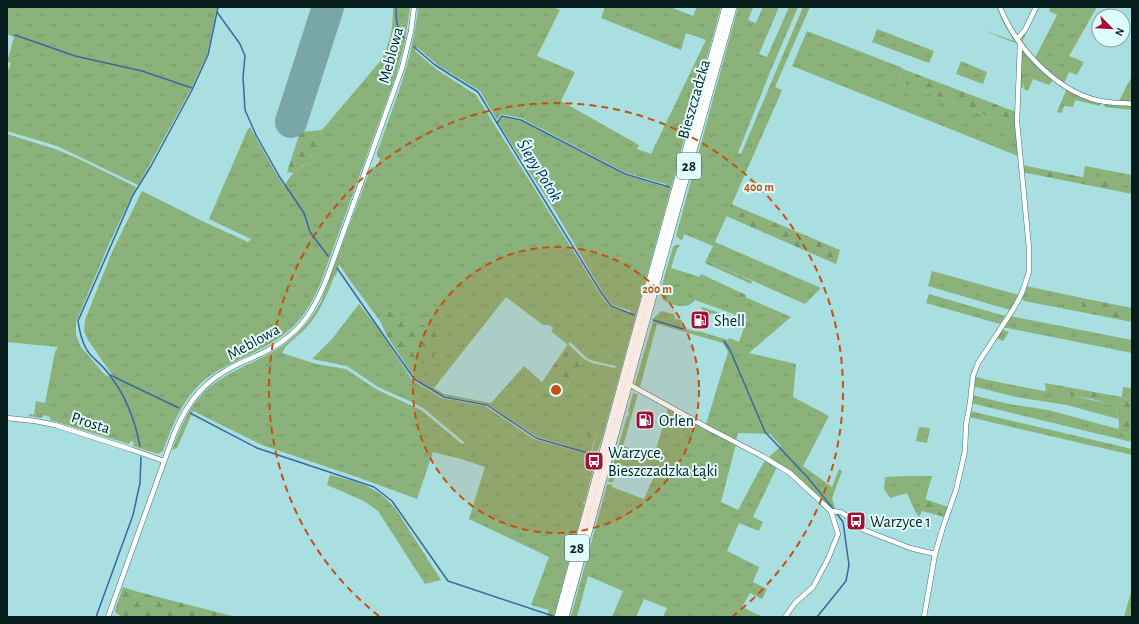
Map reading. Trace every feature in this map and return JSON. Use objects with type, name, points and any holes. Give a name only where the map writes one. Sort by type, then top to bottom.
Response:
[{"type":"main road","name":"Bieszczadzka","points":[[564,617],[618,396],[726,7]]},
{"type":"main road","name":"Bieszczadzka","points":[[564,617],[630,386],[733,7]]},
{"type":"street","name":"Meblowa","points":[[108,617],[164,461],[182,415],[190,402],[211,381],[225,371],[266,351],[282,341],[296,330],[315,305],[327,278],[402,68],[411,31],[414,7]]},
{"type":"street","points":[[1000,7],[1009,28],[1018,41],[1039,65],[1061,82],[1077,93],[1100,101],[1132,104]]},
{"type":"street","points":[[924,617],[935,554],[956,490],[965,451],[966,423],[970,403],[972,376],[978,363],[1014,308],[1024,288],[1029,272],[1030,262],[1017,122],[1018,41],[1036,7]]},
{"type":"street","name":"Bieszczadzka","points":[[625,370],[627,381],[630,386]]},
{"type":"street","points":[[618,396],[622,390],[630,386],[762,456],[790,473],[832,512],[838,534],[828,558],[813,587],[795,603],[785,617]]},
{"type":"street","name":"Prosta","points":[[7,418],[55,425],[164,461]]},
{"type":"street","points":[[832,512],[841,512],[851,519],[854,526],[870,533],[910,548],[935,554]]},
{"type":"green space","points":[[7,7],[217,7],[207,55],[192,87],[138,185],[57,146],[7,131],[7,73],[11,63],[7,62],[14,37],[7,34]]},
{"type":"green space","points":[[393,7],[410,7],[405,41],[396,75],[321,282],[308,308],[292,327],[273,342],[212,374],[202,382],[183,405],[163,451],[158,454],[133,446],[134,442],[131,441],[129,444],[50,420],[50,417],[44,415],[41,418],[29,416],[29,414],[34,415],[36,401],[45,403],[55,352],[58,347],[7,342],[7,134],[55,149],[77,158],[136,187],[109,244],[76,322],[76,335],[81,347],[105,375],[115,379],[88,340],[84,331],[85,320],[112,252],[142,191],[248,242],[251,239],[209,219],[248,129],[250,127],[284,186],[298,169],[306,164],[318,160],[322,130],[382,59],[388,46],[391,34]]},
{"type":"green space","points":[[418,7],[553,7],[560,10],[537,56],[575,72],[561,101],[639,145],[637,149],[651,154],[706,40],[686,33],[681,50],[601,18],[605,7],[670,7],[693,16],[697,7],[721,7],[678,157],[679,159],[601,442],[594,461],[585,501],[583,503],[584,505],[554,617],[547,617],[549,610],[531,605],[549,557],[469,519],[485,467],[433,452],[417,499],[262,445],[193,411],[177,448],[172,450],[189,412],[204,392],[226,376],[282,346],[303,328],[315,313],[320,304],[370,170],[372,167],[377,167],[380,159],[377,156],[377,153],[402,82],[416,26]],"holes":[[[417,47],[438,65],[480,91],[497,120],[501,114],[521,118],[626,173],[666,184],[665,187],[625,175],[521,121],[503,117],[498,123],[555,211],[604,295],[612,305],[631,311],[630,314],[610,307],[602,297],[476,95],[436,69],[415,51]],[[339,264],[380,321],[381,315],[389,310],[407,319],[416,365],[413,367],[411,373],[414,378],[440,395],[487,404],[535,436],[574,449],[590,446],[591,444],[586,431],[587,429],[598,427],[590,460],[576,456],[576,451],[534,439],[485,406],[442,398],[412,380],[380,331],[359,304],[332,339],[312,359],[347,366],[378,387],[423,408],[465,443],[462,444],[421,410],[376,389],[346,369],[316,364],[282,353],[286,346],[311,322],[323,303],[335,275],[336,276]],[[506,297],[543,325],[549,325],[553,328],[551,331],[568,345],[570,342],[588,359],[616,366],[615,368],[592,363],[584,359],[559,399],[543,388],[542,382],[524,366],[491,403],[444,394],[434,388]]]},
{"type":"green space","points":[[738,7],[753,7],[748,20],[756,23],[763,7],[779,7],[759,54],[767,57],[789,7],[798,7],[738,153],[741,154],[803,7],[810,7],[775,87],[782,90],[780,95],[715,242],[821,288],[805,304],[706,260],[713,246],[684,234],[682,241],[676,236]]},
{"type":"green space","points":[[997,7],[999,7],[1004,22],[1016,41],[1015,43],[980,29],[1014,41],[1002,20]]},
{"type":"green space","points":[[1037,7],[1039,7],[1023,40],[1035,58],[1057,15],[1049,11],[1051,7],[1097,7],[1091,8],[1091,18],[1069,56],[1084,62],[1077,75],[1069,72],[1064,83],[1039,63],[1021,43],[1022,37]]},
{"type":"green space","points":[[877,29],[934,51],[929,63],[872,42]]},
{"type":"green space","points":[[807,31],[903,68],[899,81],[1015,127],[1018,156],[792,66]]},
{"type":"green space","points":[[1022,48],[1054,79],[1049,85],[1028,78],[1023,85],[1024,89],[1019,86]]},
{"type":"green space","points":[[961,61],[987,72],[983,84],[956,74]]},
{"type":"green space","points":[[903,69],[1016,112],[1015,127],[899,81]]},
{"type":"green space","points":[[1132,76],[1132,103],[1118,102],[1120,99]]},
{"type":"green space","points":[[1028,78],[1033,79],[1028,91],[1024,89],[1024,80]]},
{"type":"green space","points":[[1067,88],[1101,103],[1100,106],[1075,100],[1073,107],[1064,106],[1062,113],[1057,112]]},
{"type":"green space","points":[[1104,103],[1132,106],[1132,110],[1105,107]]},
{"type":"green space","points":[[322,130],[319,160],[303,165],[293,173],[287,172],[300,132]]},
{"type":"green space","points":[[1022,165],[1132,187],[1132,194],[1022,172]]},
{"type":"green space","points":[[1085,166],[1132,175],[1132,187],[1083,178]]},
{"type":"green space","points":[[731,204],[840,250],[836,264],[726,216]]},
{"type":"green space","points":[[680,245],[677,249],[671,268],[700,277],[791,317],[749,353],[796,364],[793,397],[829,416],[803,466],[832,487],[839,469],[842,471],[832,498],[835,508],[828,506],[793,473],[769,457],[781,446],[770,434],[738,433],[736,440],[706,424],[728,352],[723,343],[657,324],[640,387],[635,384],[654,318],[661,311],[674,314],[675,319],[682,320],[681,325],[685,326],[684,328],[698,332],[728,340],[732,331],[729,338],[739,342],[747,319],[695,300],[688,305],[680,306],[663,300],[660,292],[673,247]]},
{"type":"green space","points":[[706,260],[752,281],[751,284],[705,263]]},
{"type":"green space","points":[[932,271],[1019,295],[1010,310],[928,286]]},
{"type":"green space","points":[[701,274],[746,295],[745,298],[700,277]]},
{"type":"green space","points":[[1026,286],[1082,298],[1081,312],[1024,301],[1021,297]]},
{"type":"green space","points":[[929,294],[1005,316],[1000,324],[926,303]]},
{"type":"green space","points":[[1082,298],[1132,308],[1132,322],[1081,312]]},
{"type":"green space","points":[[702,307],[720,313],[720,316],[712,313],[708,316],[701,308]]},
{"type":"green space","points":[[389,310],[407,319],[449,335],[429,363],[420,364],[414,367],[411,373],[387,336],[380,321],[381,315]]},
{"type":"green space","points":[[1010,316],[1132,340],[1132,353],[1002,327]]},
{"type":"green space","points":[[1001,329],[1009,332],[1003,341],[996,338]]},
{"type":"green space","points":[[568,344],[584,359],[559,399],[542,388],[542,382]]},
{"type":"green space","points":[[973,376],[1117,406],[1118,419],[1067,405],[1016,397],[972,386]]},
{"type":"green space","points":[[1045,383],[1132,399],[1132,435],[1118,431],[1119,425],[1117,406],[1092,399],[1046,392]]},
{"type":"green space","points":[[1123,387],[1132,388],[1132,399],[1122,397]]},
{"type":"green space","points":[[633,393],[638,394],[623,446],[654,456],[668,408],[704,429],[736,444],[721,502],[738,510],[765,460],[777,467],[753,517],[763,522],[759,531],[739,523],[727,551],[759,567],[753,582],[767,589],[762,599],[750,593],[742,607],[763,617],[663,617],[667,608],[644,599],[636,617],[612,617],[623,591],[588,576],[577,617],[571,616],[607,485],[612,484],[612,487],[644,499],[654,476],[618,464],[613,482],[608,482],[629,413]]},
{"type":"green space","points":[[972,395],[1009,404],[1048,410],[1118,429],[1118,431],[1132,435],[1132,442],[971,403]]},
{"type":"green space","points":[[970,411],[1132,449],[1132,455],[969,417]]},
{"type":"green space","points":[[598,427],[591,453],[574,449],[581,446],[590,446],[591,444],[586,432],[587,429]]},
{"type":"green space","points":[[919,427],[930,428],[927,443],[916,441]]},
{"type":"green space","points":[[576,451],[591,455],[590,461],[576,456]]},
{"type":"green space","points":[[330,475],[371,488],[386,499],[395,508],[441,580],[425,584],[378,511],[364,501],[327,485]]},
{"type":"green space","points":[[932,476],[919,517],[907,493],[890,498],[884,489],[885,477]]},
{"type":"green space","points":[[925,499],[948,507],[945,517],[922,511]]},
{"type":"green space","points":[[593,525],[594,526],[569,615]]},
{"type":"green space","points":[[123,587],[236,617],[121,617],[115,610]]},
{"type":"green space","points":[[1132,593],[1132,617],[1124,617],[1130,595]]},
{"type":"waterway","points":[[140,446],[132,417],[124,398],[114,381],[104,368],[91,356],[85,346],[78,321],[133,195],[151,166],[192,90],[208,55],[218,7]]},
{"type":"waterway","name":"Ślepy Potok","points":[[396,7],[398,27],[404,38]]},
{"type":"waterway","points":[[217,12],[240,44],[245,56],[243,77],[245,110],[256,135],[279,176],[304,213],[310,232],[328,256]]},
{"type":"waterway","points":[[15,35],[75,56],[142,71],[192,88]]},
{"type":"waterway","name":"Ślepy Potok","points":[[414,47],[435,65],[478,92],[602,294],[611,306],[634,315]]},
{"type":"waterway","points":[[497,123],[502,116],[521,120],[625,174],[669,187]]},
{"type":"waterway","points":[[337,268],[414,379],[444,397],[487,405],[536,438],[594,455]]},
{"type":"waterway","points":[[653,320],[683,329]]},
{"type":"waterway","points":[[724,341],[730,350],[765,432],[809,479],[835,511]]},
{"type":"waterway","points":[[110,375],[179,408]]},
{"type":"waterway","points":[[190,413],[257,448],[374,487],[392,501],[448,581],[553,616]]},
{"type":"waterway","points":[[96,617],[133,515],[140,483],[141,457]]},
{"type":"waterway","points":[[817,617],[846,581],[849,565],[843,522],[837,514]]},
{"type":"runway","points":[[291,122],[328,7]]},
{"type":"place","name":"Shell","points":[[700,320]]},
{"type":"place","name":"Orlen","points":[[645,420]]},
{"type":"place","name":"Warzyce, Bieszczadzka Łąki","points":[[594,461]]},
{"type":"place","name":"Warzyce 1","points":[[856,521]]}]
